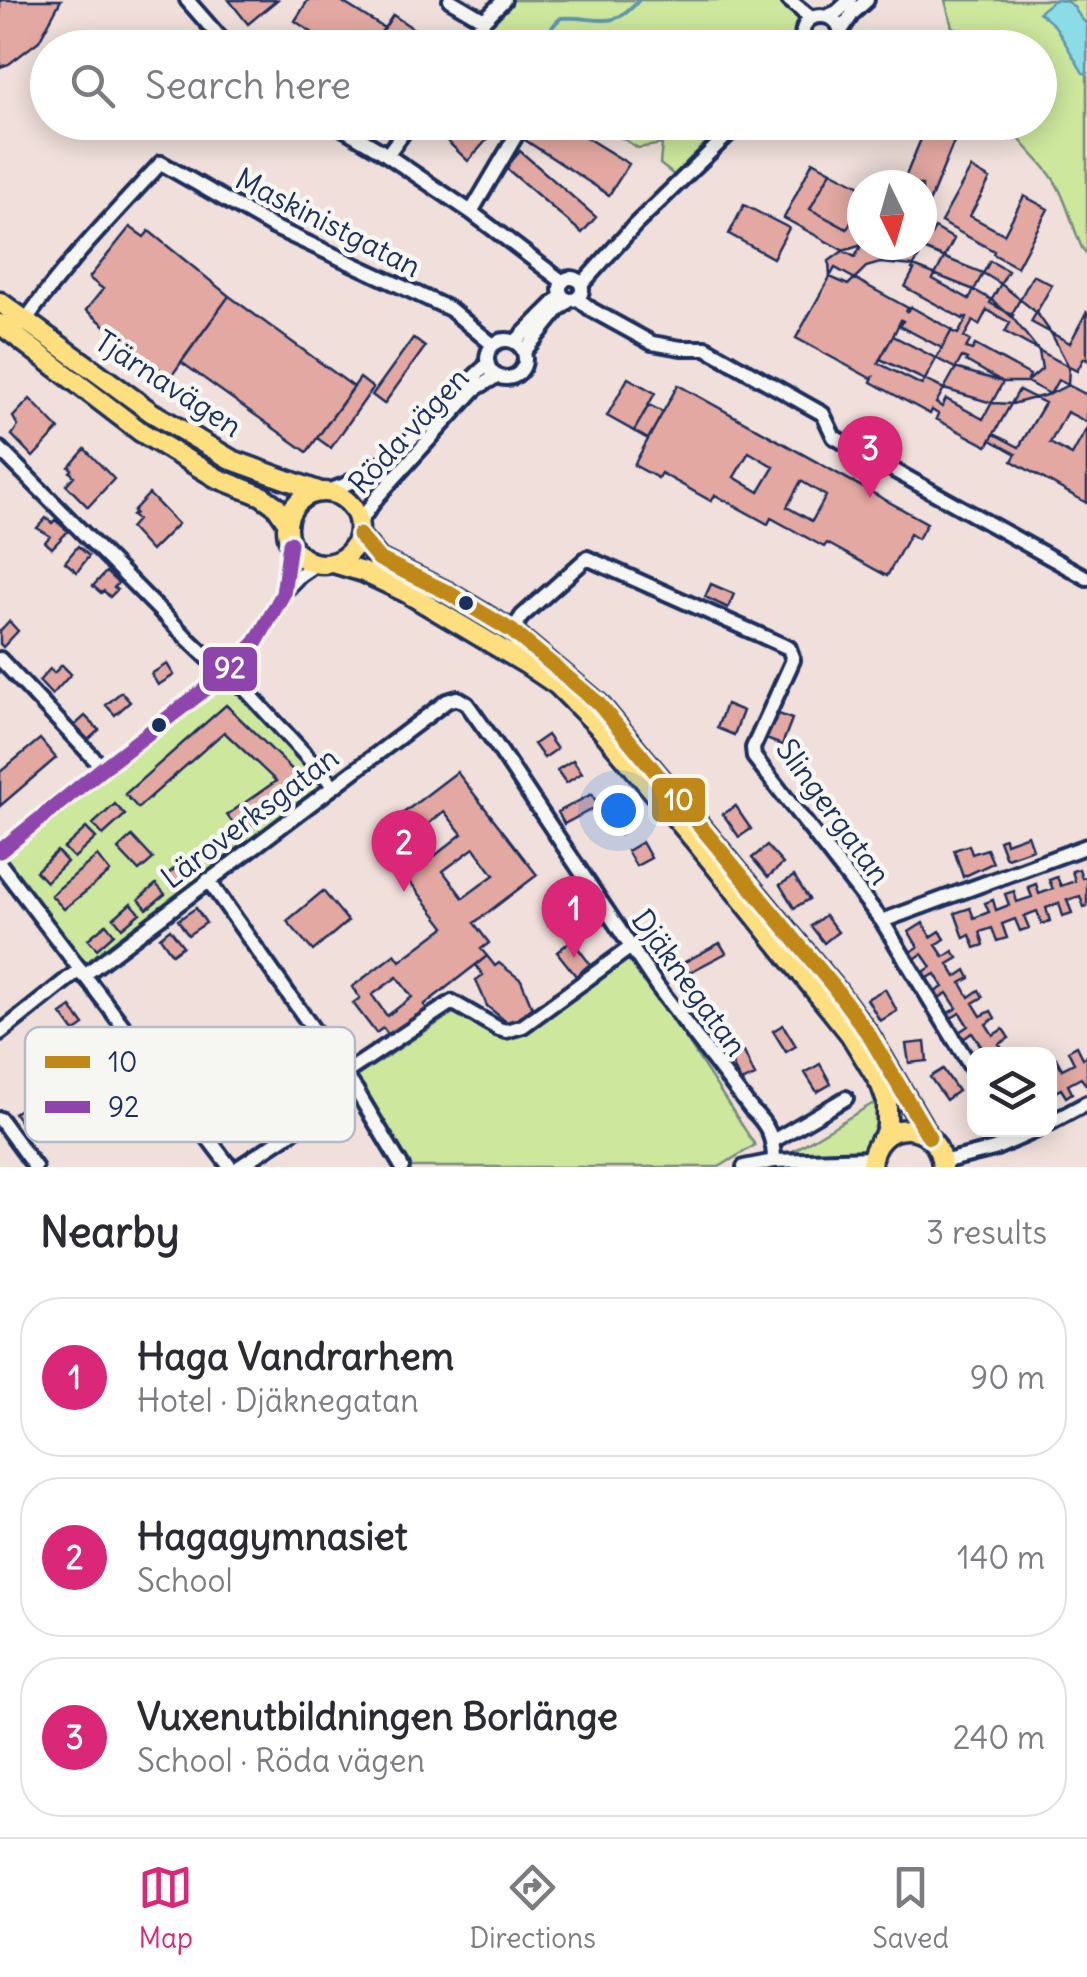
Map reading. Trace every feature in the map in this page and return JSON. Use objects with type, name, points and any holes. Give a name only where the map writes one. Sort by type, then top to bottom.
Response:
[{"type":"highway","name":"Tjärnavägen","points":[[0,302],[14,326],[141,432],[217,478],[262,496],[276,506],[287,522]]},
{"type":"highway","name":"Tjärnavägen","points":[[14,326],[232,460],[323,492]]},
{"type":"highway","points":[[871,1163],[887,1127],[887,1102],[850,1034],[591,718],[557,685],[407,592],[363,572],[306,560],[296,553],[286,533],[289,513],[300,498],[323,492],[343,497],[354,508],[359,529],[379,558],[512,631],[598,703],[834,988],[869,1036],[936,1144],[942,1164]]},
{"type":"highway","points":[[325,563],[350,553],[359,529]]},
{"type":"highway","points":[[883,1138],[911,1129],[929,1137]]},
{"type":"street","points":[[187,0],[213,30]]},
{"type":"street","points":[[450,0],[484,20]]},
{"type":"street","points":[[477,30],[504,0]]},
{"type":"street","points":[[790,0],[811,18]]},
{"type":"street","points":[[802,30],[811,18],[837,12],[850,0]]},
{"type":"street","points":[[842,30],[867,0]]},
{"type":"street","points":[[828,16],[840,30]]},
{"type":"street","points":[[363,140],[471,212],[592,310],[652,343],[706,348],[823,414],[834,437],[1087,578]]},
{"type":"street","points":[[388,155],[398,140]]},
{"type":"street","points":[[471,212],[513,140]]},
{"type":"street","points":[[519,347],[712,140]]},
{"type":"street","points":[[670,186],[721,140]]},
{"type":"street","name":"Maskinistgatan","points":[[14,326],[161,163],[273,227],[450,309],[493,345]]},
{"type":"street","points":[[504,340],[519,347],[524,364],[518,373],[508,378],[492,370],[488,354],[493,345],[504,340]]},
{"type":"street","name":"Röda vägen","points":[[323,492],[352,484],[383,465],[492,370]]},
{"type":"street","name":"Röda vägen","points":[[359,529],[378,496],[492,370]]},
{"type":"street","points":[[0,449],[225,674],[245,689],[334,786]]},
{"type":"street","points":[[282,594],[290,544]]},
{"type":"street","name":"Slingergatan","points":[[512,631],[522,616],[587,558],[790,648],[793,660],[753,748],[754,757],[882,921],[967,1061]]},
{"type":"street","points":[[0,852],[225,674],[256,642],[282,594],[300,576],[325,563]]},
{"type":"street","points":[[0,659],[103,768]]},
{"type":"street","name":"Djäknegatan","points":[[447,701],[457,698],[467,704],[631,948],[766,1125],[773,1142]]},
{"type":"street","name":"Läroverksgatan","points":[[0,1033],[447,701]]},
{"type":"street","points":[[882,921],[1087,846]]},
{"type":"street","points":[[0,864],[122,1027]]},
{"type":"street","points":[[208,880],[311,1027]]},
{"type":"street","points":[[355,1067],[452,1002],[499,1029],[524,1026],[631,948]]},
{"type":"street","points":[[356,1090],[402,1167]]},
{"type":"street","points":[[774,1161],[773,1142],[846,1098]]},
{"type":"street","points":[[1057,1119],[1087,1103]]},
{"type":"street","points":[[0,1119],[35,1167]]},
{"type":"street","points":[[942,1164],[994,1149],[1012,1137]]},
{"type":"street","points":[[211,1142],[230,1167]]},
{"type":"street","points":[[239,1167],[277,1142]]},
{"type":"street","points":[[744,1167],[774,1161],[871,1163]]},
{"type":"green space","points":[[504,0],[786,0],[811,18],[807,30],[479,30]]},
{"type":"green space","points":[[945,0],[1087,0],[1087,254],[1054,180],[1020,140],[1057,140],[1057,30],[952,27]]},
{"type":"green space","points":[[625,140],[708,140],[674,175],[660,164],[662,144],[638,148]]},
{"type":"green space","points":[[225,674],[334,786],[83,976],[0,864],[0,851]]},
{"type":"green space","points":[[628,954],[755,1145],[719,1167],[403,1167],[355,1089],[355,1078],[461,1008],[506,1031]]},
{"type":"green space","points":[[872,1104],[883,1106],[867,1167],[806,1167],[788,1154]]},
{"type":"water","points":[[1054,0],[1071,4],[1087,24],[1087,74],[1055,26],[1039,12]]},
{"type":"building","points":[[0,0],[61,0],[45,30],[30,30],[30,48],[0,67]]},
{"type":"building","points":[[229,0],[277,0],[248,24]]},
{"type":"building","points":[[308,0],[339,0],[384,28],[308,30],[295,21]]},
{"type":"building","points":[[393,15],[415,30],[383,30]]},
{"type":"building","points":[[446,140],[487,140],[468,161]]},
{"type":"building","points":[[525,140],[590,140],[629,164],[609,195]]},
{"type":"building","points":[[921,140],[955,140],[937,183],[937,170],[908,170]]},
{"type":"building","points":[[520,151],[596,217],[582,233],[506,168]]},
{"type":"building","points":[[813,161],[831,171],[810,209],[847,229],[847,253],[784,218]]},
{"type":"building","points":[[971,168],[990,179],[970,216],[1004,234],[1024,196],[1048,209],[1017,267],[941,222]]},
{"type":"building","points":[[831,171],[847,179],[847,229],[810,209]]},
{"type":"building","points":[[744,205],[789,228],[773,258],[729,234]]},
{"type":"building","points":[[130,227],[144,237],[149,231],[229,296],[170,378],[86,310],[103,289],[89,278]]},
{"type":"building","points":[[937,229],[954,239],[933,279],[969,299],[990,261],[1008,271],[990,303],[1014,316],[1033,275],[1052,285],[1031,322],[1070,343],[1087,311],[1087,360],[1084,358],[1077,371],[1005,332],[1010,323],[987,310],[979,325],[973,321],[964,337],[970,341],[966,348],[972,350],[975,345],[1030,375],[1027,382],[1050,394],[1058,380],[1087,395],[1087,422],[1067,412],[1050,443],[1072,455],[1087,428],[1087,503],[1012,461],[1016,454],[991,440],[994,434],[1019,447],[1045,403],[1019,390],[987,446],[936,419],[938,414],[932,410],[930,414],[871,382],[873,377],[796,338],[835,268],[908,308],[906,312],[911,307],[958,334],[967,318],[905,287],[917,260],[937,260]],"holes":[[[901,320],[900,326],[942,348],[922,385],[878,363]],[[962,357],[1003,382],[983,419],[946,399],[942,407],[936,403]]]},
{"type":"building","points":[[847,250],[847,260],[937,260],[937,255],[983,273],[1037,313],[1069,367],[1068,385],[1012,404],[992,403],[944,389],[880,359],[893,336],[955,368],[1003,382],[1027,382],[1042,369],[1039,351],[1012,317],[992,300],[914,266],[880,263],[866,267],[848,285],[830,277],[829,261]]},
{"type":"building","points":[[229,296],[354,387],[307,452],[181,362]]},
{"type":"building","points":[[413,338],[425,347],[384,404],[372,395]]},
{"type":"building","points":[[360,378],[373,388],[331,448],[317,438]]},
{"type":"building","points":[[628,378],[655,393],[634,431],[607,416]]},
{"type":"building","points":[[678,385],[927,523],[918,539],[910,534],[887,576],[771,518],[768,524],[715,495],[711,501],[661,473],[658,478],[634,465]],"holes":[[[749,452],[774,467],[759,492],[734,477]],[[801,481],[826,496],[812,521],[787,507]]]},
{"type":"building","points":[[30,399],[59,429],[33,457],[12,435],[18,426],[13,417]]},
{"type":"building","points":[[649,405],[663,412],[648,439],[634,431]]},
{"type":"building","points":[[85,449],[114,479],[88,507],[66,485],[74,476],[69,467]]},
{"type":"building","points":[[149,494],[178,524],[151,551],[130,528],[137,520],[133,511]]},
{"type":"building","points":[[46,518],[68,531],[52,548],[45,542],[50,536],[37,528]]},
{"type":"building","points":[[78,546],[89,556],[77,572],[65,562]]},
{"type":"building","points":[[106,572],[118,583],[110,597],[93,586]]},
{"type":"building","points":[[711,584],[734,594],[728,608],[705,597]]},
{"type":"building","points":[[9,621],[18,631],[3,647],[0,631]]},
{"type":"building","points":[[167,664],[174,675],[158,685],[151,674]]},
{"type":"building","points":[[62,665],[71,674],[52,695],[39,681],[50,669],[54,673]]},
{"type":"building","points":[[121,692],[130,702],[115,715],[106,705]]},
{"type":"building","points":[[726,704],[743,711],[734,735],[717,728]]},
{"type":"building","points":[[226,705],[307,784],[240,833],[227,815],[276,781],[224,732],[138,808],[125,794]]},
{"type":"building","points":[[776,713],[792,719],[782,745],[766,739]]},
{"type":"building","points":[[85,716],[99,730],[88,740],[74,726]]},
{"type":"building","points":[[547,735],[557,749],[544,758],[534,744]]},
{"type":"building","points":[[40,739],[56,758],[0,806],[0,772]]},
{"type":"building","points":[[573,760],[582,773],[566,783],[557,770]]},
{"type":"building","points":[[457,772],[537,875],[474,923],[489,943],[481,949],[487,956],[424,1005],[428,1010],[391,1038],[383,1028],[376,1033],[353,1003],[360,998],[352,987],[395,954],[400,961],[445,927],[407,878],[415,872],[389,838],[401,829],[394,820]],"holes":[[[444,811],[462,834],[432,858],[414,836]],[[474,848],[494,875],[463,898],[443,871]],[[397,977],[412,997],[387,1016],[372,995]]]},
{"type":"building","points":[[592,794],[598,806],[564,824],[558,812]]},
{"type":"building","points":[[115,804],[125,815],[103,835],[93,824]]},
{"type":"building","points":[[735,806],[751,829],[739,837],[723,814]]},
{"type":"building","points":[[620,812],[632,825],[620,835],[609,821]]},
{"type":"building","points":[[86,828],[96,838],[74,858],[64,848]]},
{"type":"building","points":[[1028,835],[1033,849],[1005,856],[999,840],[1005,838],[1006,843]]},
{"type":"building","points":[[132,836],[153,859],[139,871],[118,849]]},
{"type":"building","points":[[642,842],[651,858],[636,866],[627,851]]},
{"type":"building","points":[[969,845],[972,854],[987,849],[993,863],[963,877],[954,850]]},
{"type":"building","points":[[767,846],[783,864],[768,877],[752,858]]},
{"type":"building","points":[[57,851],[67,862],[46,882],[36,871]]},
{"type":"building","points":[[97,856],[110,872],[64,909],[51,895]]},
{"type":"building","points":[[862,857],[879,880],[865,889],[849,867]]},
{"type":"building","points":[[181,863],[190,873],[172,888],[163,878]]},
{"type":"building","points":[[1079,869],[1082,878],[1087,877],[1087,906],[1084,907],[1080,896],[1067,900],[1072,913],[1063,916],[1059,903],[1046,908],[1050,921],[1042,924],[1037,911],[1024,916],[1029,928],[1020,931],[1015,919],[1002,924],[1007,938],[997,941],[992,928],[980,932],[984,945],[975,948],[970,935],[964,938],[955,913],[970,908],[974,918],[989,912],[985,903],[993,900],[996,910],[1009,905],[1005,894],[1014,891],[1017,902],[1032,897],[1028,887],[1036,884],[1039,894],[1053,889],[1049,880],[1057,877],[1061,886],[1075,881],[1072,871]]},
{"type":"building","points":[[794,876],[809,899],[794,908],[780,885]]},
{"type":"building","points":[[156,884],[165,894],[147,909],[139,899]]},
{"type":"building","points":[[323,891],[348,921],[313,951],[287,921]]},
{"type":"building","points":[[131,903],[140,913],[122,928],[114,918]]},
{"type":"building","points":[[196,908],[206,923],[188,935],[178,920]]},
{"type":"building","points":[[825,915],[838,932],[824,943],[811,926]]},
{"type":"building","points":[[923,923],[931,937],[940,931],[945,939],[936,945],[944,957],[953,951],[958,958],[948,964],[956,977],[966,970],[970,978],[961,983],[969,997],[979,990],[983,997],[973,1003],[981,1016],[991,1011],[995,1018],[986,1024],[993,1035],[1003,1029],[1009,1038],[999,1044],[1001,1047],[980,1047],[972,1033],[963,1039],[959,1032],[968,1026],[960,1013],[951,1018],[948,1013],[957,1008],[947,993],[939,998],[935,992],[943,987],[935,974],[926,979],[922,973],[931,967],[922,954],[913,960],[909,953],[918,947],[909,932]]},
{"type":"building","points":[[106,924],[114,934],[97,949],[88,939]]},
{"type":"building","points":[[170,929],[183,946],[172,954],[160,937]]},
{"type":"building","points":[[572,940],[590,964],[576,976],[557,952]]},
{"type":"building","points":[[720,943],[726,953],[688,973],[683,963]]},
{"type":"building","points":[[487,956],[495,966],[499,963],[521,980],[532,1007],[510,1025],[487,1006],[476,980],[483,975],[476,965]]},
{"type":"building","points":[[885,989],[897,1011],[880,1021],[867,999]]},
{"type":"building","points":[[71,1007],[84,1025],[70,1027],[61,1014]]},
{"type":"building","points":[[783,1025],[796,1046],[786,1052],[773,1031]]},
{"type":"building","points":[[925,1042],[927,1061],[909,1063],[906,1044]]},
{"type":"building","points":[[1077,1046],[1083,1058],[1087,1056],[1087,1086],[1081,1078],[1068,1085],[1072,1093],[1066,1097],[1061,1089],[1057,1091],[1057,1060],[1062,1069],[1074,1063],[1068,1051]]},
{"type":"building","points":[[744,1052],[755,1076],[741,1082],[729,1058]]},
{"type":"building","points":[[820,1064],[831,1084],[817,1092],[805,1073]]},
{"type":"building","points":[[943,1069],[958,1091],[946,1100],[930,1077]]},
{"type":"building","points":[[25,1105],[25,1124],[23,1125],[14,1113]]},
{"type":"waterway","points":[[551,30],[561,18],[612,19],[639,0]]},
{"type":"transit line","name":"10","points":[[359,535],[379,559],[447,592],[512,631],[598,703],[834,987],[869,1035],[929,1137]]},
{"type":"transit line","name":"92","points":[[0,851],[225,674],[256,642],[283,594],[290,543]]},
{"type":"place","name":"Vuxenutbildningen Borlänge","points":[[870,498]]},
{"type":"place","name":"Hagagymnasiet","points":[[404,892]]},
{"type":"place","name":"Haga Vandrarhem","points":[[574,958]]}]
